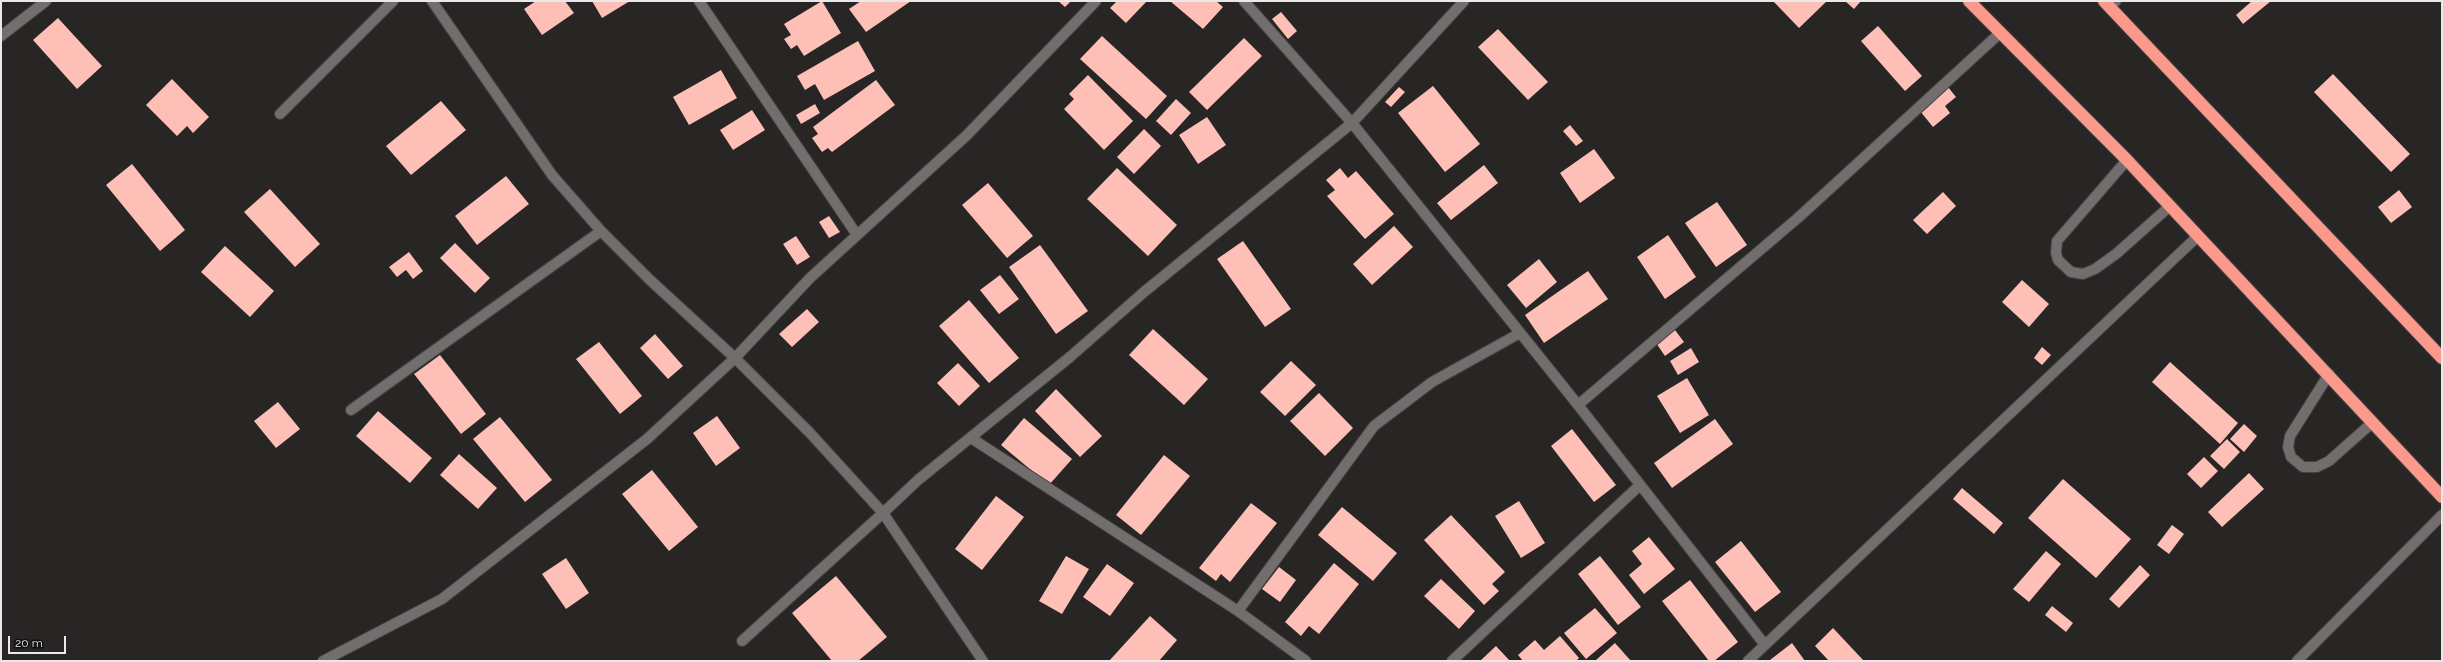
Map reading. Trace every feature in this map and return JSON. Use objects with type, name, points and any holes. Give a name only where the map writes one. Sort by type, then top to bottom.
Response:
[{"type":"highway","points":[[1970,1],[2127,160],[2329,374],[2442,497]]},
{"type":"highway","points":[[2110,3],[2442,358]]},
{"type":"street","points":[[1,36],[46,1]]},
{"type":"street","points":[[280,114],[393,1]]},
{"type":"street","points":[[432,1],[552,175],[601,231],[650,280],[736,358],[810,433],[882,513],[983,661]]},
{"type":"street","points":[[699,1],[857,235]]},
{"type":"street","points":[[323,661],[442,598],[647,439],[736,358],[810,278],[967,135],[1096,1]]},
{"type":"street","points":[[1244,1],[1352,123],[1578,405],[1765,645]]},
{"type":"street","points":[[742,641],[918,480],[1070,357],[1144,292],[1352,123],[1464,1]]},
{"type":"street","points":[[1578,405],[1798,217],[2000,33]]},
{"type":"street","points":[[2127,160],[2057,241],[2056,252],[2058,260],[2071,272],[2083,274],[2095,269],[2116,254],[2170,206]]},
{"type":"street","points":[[351,410],[601,231]]},
{"type":"street","points":[[1748,661],[2198,236]]},
{"type":"street","points":[[1238,610],[1374,426],[1432,382],[1460,364],[1520,332]]},
{"type":"street","points":[[2329,374],[2290,436],[2288,447],[2291,457],[2303,467],[2317,467],[2329,461],[2373,422]]},
{"type":"street","points":[[971,438],[1238,610],[1306,661]]},
{"type":"street","points":[[1452,661],[1640,485]]},
{"type":"street","points":[[2298,661],[2442,515]]},
{"type":"building","points":[[536,1],[565,1],[574,13],[542,35],[524,9]]},
{"type":"building","points":[[592,1],[630,1],[602,18]]},
{"type":"building","points":[[822,1],[841,33],[804,56],[797,45],[791,49],[784,39],[791,35],[784,24]]},
{"type":"building","points":[[861,1],[911,1],[866,32],[849,9]]},
{"type":"building","points":[[1058,1],[1071,1],[1065,7]]},
{"type":"building","points":[[1117,1],[1147,1],[1126,23],[1110,8]]},
{"type":"building","points":[[1170,1],[1216,1],[1223,7],[1203,29]]},
{"type":"building","points":[[1773,1],[1827,1],[1799,28]]},
{"type":"building","points":[[1845,1],[1861,1],[1854,9]]},
{"type":"building","points":[[2252,1],[2271,1],[2243,24],[2236,15]]},
{"type":"building","points":[[1281,12],[1297,31],[1288,39],[1272,19]]},
{"type":"building","points":[[58,18],[102,66],[77,89],[33,40]]},
{"type":"building","points":[[1878,26],[1922,76],[1905,91],[1861,41]]},
{"type":"building","points":[[1498,29],[1548,82],[1528,100],[1478,47]]},
{"type":"building","points":[[1102,36],[1167,96],[1146,119],[1080,59]]},
{"type":"building","points":[[1244,38],[1262,56],[1207,110],[1189,92]]},
{"type":"building","points":[[858,41],[875,71],[824,100],[815,84],[805,90],[797,76]]},
{"type":"building","points":[[721,70],[737,98],[689,125],[673,97]]},
{"type":"building","points":[[2333,74],[2410,154],[2391,172],[2314,92]]},
{"type":"building","points":[[1088,75],[1133,121],[1104,150],[1064,109],[1074,99],[1069,94]]},
{"type":"building","points":[[172,79],[209,117],[193,133],[187,126],[177,136],[146,105]]},
{"type":"building","points":[[876,80],[895,105],[832,152],[828,148],[822,152],[812,138],[818,134],[813,127]]},
{"type":"building","points":[[1433,86],[1480,144],[1445,172],[1398,113]]},
{"type":"building","points":[[1399,87],[1405,92],[1391,107],[1385,102]]},
{"type":"building","points":[[1948,87],[1956,97],[1945,106],[1950,113],[1933,127],[1920,111]]},
{"type":"building","points":[[1176,99],[1191,113],[1171,135],[1156,121]]},
{"type":"building","points":[[441,101],[466,130],[411,175],[386,146]]},
{"type":"building","points":[[815,104],[820,113],[801,124],[796,115]]},
{"type":"building","points":[[752,110],[765,130],[733,150],[720,130]]},
{"type":"building","points":[[1207,117],[1226,145],[1198,164],[1179,135]]},
{"type":"building","points":[[1570,125],[1583,141],[1576,146],[1563,131]]},
{"type":"building","points":[[1144,129],[1161,146],[1134,174],[1117,157]]},
{"type":"building","points":[[1594,149],[1615,178],[1580,203],[1560,173]]},
{"type":"building","points":[[132,164],[185,230],[160,251],[106,185]]},
{"type":"building","points":[[1484,165],[1498,183],[1451,220],[1437,203]]},
{"type":"building","points":[[1117,168],[1177,225],[1148,256],[1087,199]]},
{"type":"building","points":[[1340,168],[1348,178],[1356,171],[1394,214],[1365,239],[1327,196],[1335,190],[1326,180]]},
{"type":"building","points":[[506,176],[529,204],[477,245],[455,216]]},
{"type":"building","points":[[988,183],[1033,236],[1007,258],[962,205]]},
{"type":"building","points":[[270,189],[320,244],[295,267],[244,212]]},
{"type":"building","points":[[2399,190],[2412,207],[2391,223],[2378,207]]},
{"type":"building","points":[[1943,192],[1956,206],[1927,234],[1913,220]]},
{"type":"building","points":[[1717,202],[1747,245],[1716,267],[1685,223]]},
{"type":"building","points":[[829,216],[840,232],[829,238],[819,222]]},
{"type":"building","points":[[1394,226],[1413,247],[1372,285],[1353,264]]},
{"type":"building","points":[[1668,235],[1696,277],[1665,299],[1637,257]]},
{"type":"building","points":[[796,236],[810,257],[797,265],[783,244]]},
{"type":"building","points":[[1243,241],[1291,309],[1265,327],[1217,259]]},
{"type":"building","points":[[455,243],[490,278],[475,293],[440,258]]},
{"type":"building","points":[[1040,245],[1088,311],[1056,334],[1009,267]]},
{"type":"building","points":[[225,246],[274,291],[250,317],[201,272]]},
{"type":"building","points":[[409,252],[423,271],[413,279],[406,270],[397,277],[389,267]]},
{"type":"building","points":[[1539,259],[1557,282],[1526,308],[1507,285]]},
{"type":"building","points":[[1588,271],[1608,299],[1544,343],[1525,315]]},
{"type":"building","points":[[1000,275],[1019,299],[999,314],[980,290]]},
{"type":"building","points":[[2022,280],[2049,304],[2029,327],[2002,302]]},
{"type":"building","points":[[969,300],[1019,358],[989,383],[939,326]]},
{"type":"building","points":[[807,309],[819,322],[792,347],[779,334]]},
{"type":"building","points":[[1153,329],[1208,379],[1184,405],[1129,355]]},
{"type":"building","points":[[1675,330],[1684,342],[1665,356],[1656,343]]},
{"type":"building","points":[[655,334],[683,366],[668,379],[640,348]]},
{"type":"building","points":[[599,342],[642,396],[620,414],[576,359]]},
{"type":"building","points":[[2042,347],[2051,355],[2042,365],[2034,358]]},
{"type":"building","points":[[1691,348],[1699,362],[1678,375],[1670,361]]},
{"type":"building","points":[[440,355],[486,414],[461,434],[414,374]]},
{"type":"building","points":[[1291,361],[1316,385],[1285,416],[1260,392]]},
{"type":"building","points":[[2170,362],[2238,423],[2220,444],[2152,382]]},
{"type":"building","points":[[958,363],[980,386],[959,406],[937,383]]},
{"type":"building","points":[[1687,378],[1709,415],[1680,433],[1657,396]]},
{"type":"building","points":[[1056,389],[1102,436],[1080,457],[1035,411]]},
{"type":"building","points":[[1319,393],[1353,428],[1325,456],[1290,421]]},
{"type":"building","points":[[278,402],[300,429],[276,448],[254,421]]},
{"type":"building","points":[[378,411],[432,458],[410,483],[356,436]]},
{"type":"building","points":[[717,416],[740,448],[716,466],[693,433]]},
{"type":"building","points":[[500,417],[552,480],[525,502],[473,439]]},
{"type":"building","points":[[1024,418],[1072,459],[1049,485],[1001,445]]},
{"type":"building","points":[[1715,419],[1733,444],[1672,488],[1654,463]]},
{"type":"building","points":[[2244,424],[2257,436],[2244,452],[2230,439]]},
{"type":"building","points":[[1572,429],[1616,485],[1594,502],[1551,446]]},
{"type":"building","points":[[2227,439],[2240,452],[2224,469],[2210,456]]},
{"type":"building","points":[[459,454],[497,488],[478,509],[440,475]]},
{"type":"building","points":[[1164,455],[1190,476],[1141,535],[1116,515]]},
{"type":"building","points":[[2204,457],[2218,471],[2201,488],[2187,474]]},
{"type":"building","points":[[652,470],[698,527],[669,551],[622,494]]},
{"type":"building","points":[[2249,473],[2264,489],[2222,527],[2208,512]]},
{"type":"building","points":[[2063,479],[2131,539],[2096,578],[2028,518]]},
{"type":"building","points":[[1962,488],[2003,523],[1994,534],[1953,499]]},
{"type":"building","points":[[996,496],[1024,517],[982,570],[955,549]]},
{"type":"building","points":[[1519,501],[1545,543],[1521,558],[1495,516]]},
{"type":"building","points":[[1251,503],[1277,523],[1230,582],[1221,574],[1216,581],[1199,568]]},
{"type":"building","points":[[1342,507],[1397,553],[1373,581],[1318,535]]},
{"type":"building","points":[[1451,515],[1505,572],[1492,584],[1499,591],[1484,605],[1424,540]]},
{"type":"building","points":[[2172,525],[2184,534],[2169,554],[2157,545]]},
{"type":"building","points":[[1649,537],[1675,569],[1644,594],[1629,575],[1642,564],[1632,551]]},
{"type":"building","points":[[1741,541],[1781,592],[1755,612],[1715,562]]},
{"type":"building","points":[[2046,551],[2061,564],[2029,602],[2013,589]]},
{"type":"building","points":[[1066,556],[1089,569],[1062,614],[1039,601]]},
{"type":"building","points":[[1600,556],[1641,607],[1618,625],[1578,574]]},
{"type":"building","points":[[566,558],[589,593],[566,609],[542,574]]},
{"type":"building","points":[[1334,563],[1359,584],[1319,634],[1309,626],[1301,636],[1285,622]]},
{"type":"building","points":[[1107,564],[1134,583],[1110,616],[1083,597]]},
{"type":"building","points":[[2140,565],[2150,575],[2119,608],[2109,599]]},
{"type":"building","points":[[1279,567],[1296,580],[1280,602],[1262,589]]},
{"type":"building","points":[[836,576],[887,637],[858,661],[832,661],[792,613]]},
{"type":"building","points":[[1441,579],[1475,611],[1459,629],[1424,596]]},
{"type":"building","points":[[1690,580],[1738,642],[1714,661],[1709,661],[1662,601]]},
{"type":"building","points":[[2052,606],[2073,623],[2066,632],[2045,615]]},
{"type":"building","points":[[1595,608],[1617,633],[1586,659],[1564,633]]},
{"type":"building","points":[[1150,616],[1177,640],[1159,661],[1109,661]]},
{"type":"building","points":[[1833,628],[1864,661],[1829,661],[1815,646]]},
{"type":"building","points":[[1560,636],[1579,658],[1576,661],[1523,661],[1518,655],[1535,640],[1544,650]]},
{"type":"building","points":[[1615,643],[1631,661],[1596,660]]},
{"type":"building","points":[[1792,643],[1805,661],[1770,660]]},
{"type":"building","points":[[1496,646],[1510,661],[1480,661]]}]
